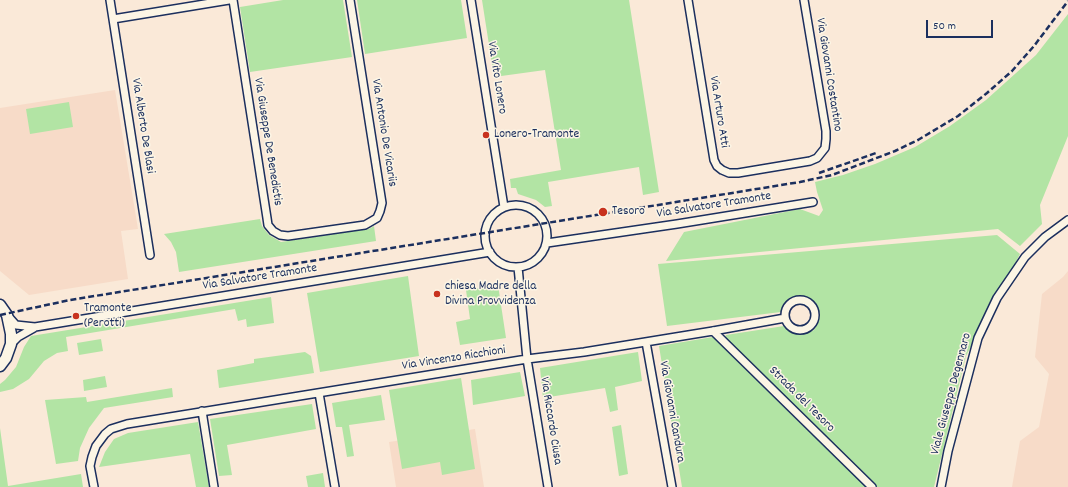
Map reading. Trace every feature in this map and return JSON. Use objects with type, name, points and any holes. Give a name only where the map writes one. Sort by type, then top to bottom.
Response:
[{"type":"main road","points":[[0,305],[7,315],[10,324],[11,344],[6,358],[0,366]]},
{"type":"street","name":"Via Alberto De Blasi","points":[[110,0],[150,255]]},
{"type":"street","points":[[113,19],[229,0]]},
{"type":"street","name":"Via Giuseppe De Benedictis","points":[[233,0],[268,225],[273,231],[280,235],[288,236],[327,230]]},
{"type":"street","name":"Via Antonio De Vicariis","points":[[327,230],[365,225],[377,218],[382,203],[350,0]]},
{"type":"street","name":"Via Vito Lonero","points":[[471,0],[504,207]]},
{"type":"street","name":"Via Arturo Atti","points":[[688,0],[714,160],[717,166],[730,173],[776,167]]},
{"type":"street","name":"Via Giovanni Costantino","points":[[776,167],[810,161],[817,158],[825,148],[826,131],[804,0]]},
{"type":"street","name":"Via Salvatore Tramonte","points":[[547,243],[812,202]]},
{"type":"street","points":[[515,204],[524,206],[533,209],[546,224],[548,233],[547,243],[537,260],[528,265],[518,267],[502,264],[495,259],[490,252],[486,240],[487,226],[497,211],[504,207],[515,204]]},
{"type":"street","name":"Viale Giuseppe Degennaro","points":[[941,487],[952,436],[978,338],[997,298],[1025,256],[1045,236],[1068,220]]},
{"type":"street","name":"Via Salvatore Tramonte","points":[[35,328],[490,252]]},
{"type":"street","name":"Via Riccardo Ciusa","points":[[518,267],[527,358],[548,487]]},
{"type":"street","points":[[797,301],[810,304],[815,317],[811,325],[803,330],[793,329],[785,318],[786,309],[792,302],[797,301]]},
{"type":"street","points":[[7,315],[16,325],[35,328]]},
{"type":"street","name":"Via Vincenzo Ricchioni","points":[[94,487],[90,466],[96,446],[105,434],[112,429],[127,424],[527,358],[584,352],[785,318]]},
{"type":"street","points":[[11,344],[18,337],[35,328]]},
{"type":"street","name":"Strada del Tesoro","points":[[713,331],[872,487]]},
{"type":"street","name":"Via Giovanni Candura","points":[[646,342],[672,487]]},
{"type":"street","points":[[319,393],[335,487]]},
{"type":"street","points":[[202,411],[214,487]]},
{"type":"shaded area","points":[[115,90],[138,229],[121,231],[128,279],[29,295],[0,271],[0,108]]},
{"type":"shaded area","points":[[1068,271],[1068,487],[1012,487],[1020,441],[1039,427],[1049,374],[1035,357],[1042,294]]},
{"type":"shaded area","points":[[475,429],[484,487],[396,487],[389,442]]},
{"type":"green space","points":[[283,0],[343,0],[352,57],[250,72],[240,7]]},
{"type":"green space","points":[[357,0],[461,0],[467,38],[365,54]]},
{"type":"green space","points":[[482,0],[629,0],[659,192],[643,195],[639,167],[548,182],[552,206],[545,207],[536,200],[518,194],[516,188],[511,188],[510,179],[561,170],[545,70],[494,77]]},
{"type":"green space","points":[[1068,14],[1068,136],[1040,205],[1042,224],[1020,246],[998,229],[666,261],[684,232],[800,209],[819,216],[823,210],[815,182],[843,175],[875,164],[915,147],[950,126],[986,100],[1036,55]]},
{"type":"green space","points":[[69,102],[73,127],[30,134],[26,109]]},
{"type":"green space","points":[[260,219],[262,226],[269,235],[281,242],[369,229],[374,226],[376,241],[179,272],[176,252],[171,242],[164,234]]},
{"type":"green space","points":[[997,235],[1020,254],[966,356],[934,487],[877,487],[725,337],[726,335],[784,326],[793,334],[805,334],[814,330],[819,321],[820,313],[815,302],[804,296],[789,298],[781,312],[667,326],[658,264]]},
{"type":"green space","points":[[408,276],[419,356],[320,372],[307,293]]},
{"type":"green space","points":[[498,285],[506,338],[460,345],[456,322],[470,319],[466,290]]},
{"type":"green space","points":[[271,297],[274,323],[247,327],[246,319],[238,321],[235,309],[66,337],[68,351],[57,353],[44,361],[29,379],[13,389],[0,392],[0,384],[16,367],[24,347],[31,336]]},
{"type":"green space","points":[[713,337],[867,487],[682,487],[659,346]]},
{"type":"green space","points":[[101,339],[103,351],[79,355],[77,343]]},
{"type":"green space","points":[[305,352],[311,356],[314,373],[219,388],[217,370],[254,363],[254,359]]},
{"type":"green space","points":[[638,352],[642,381],[615,387],[618,410],[610,412],[605,388],[543,398],[540,368]]},
{"type":"green space","points":[[520,372],[525,396],[473,405],[471,380]]},
{"type":"green space","points":[[105,376],[107,387],[84,391],[83,380]]},
{"type":"green space","points":[[461,378],[475,469],[442,475],[440,462],[402,469],[389,390]]},
{"type":"green space","points":[[172,388],[173,397],[104,408],[89,428],[80,448],[78,461],[56,464],[45,400],[86,397],[87,402]]},
{"type":"green space","points":[[381,395],[385,420],[349,425],[354,456],[347,457],[342,427],[336,427],[332,403]]},
{"type":"green space","points":[[312,404],[316,429],[227,445],[232,475],[219,476],[210,419]]},
{"type":"green space","points":[[198,422],[209,487],[196,487],[190,454],[99,467],[105,452],[114,439],[128,433]]},
{"type":"green space","points":[[621,425],[628,474],[619,476],[612,427]]},
{"type":"green space","points":[[0,428],[8,486],[81,474],[83,487],[0,487]]},
{"type":"green space","points":[[323,473],[325,487],[308,487],[306,476]]},
{"type":"railway","points":[[0,315],[70,300],[800,182],[832,175],[895,151],[918,140],[958,116],[1012,71],[1034,46],[1068,1]]},
{"type":"railway","points":[[819,173],[876,153]]},
{"type":"place","name":"Lonero-Tramonte","points":[[486,135]]},
{"type":"place","name":"Tesoro","points":[[603,212]]},
{"type":"place","name":"chiesa Madre della Divina Provvidenza","points":[[437,294]]},
{"type":"place","name":"Tramonte (Perotti)","points":[[76,316]]}]
